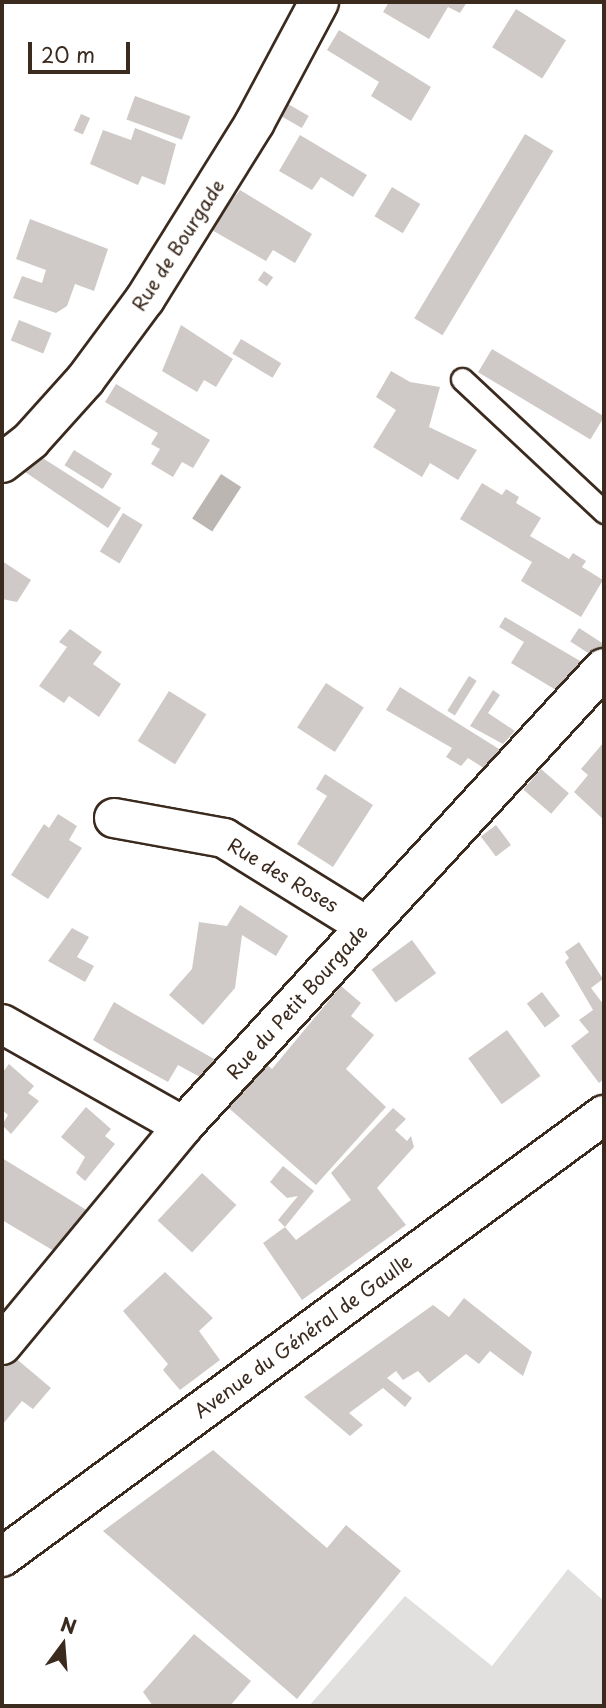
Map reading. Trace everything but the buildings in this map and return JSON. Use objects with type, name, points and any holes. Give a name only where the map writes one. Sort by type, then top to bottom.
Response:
[{"type":"street","name":"Rue de Bourgade","points":[[2,463],[32,440],[85,380],[145,299],[256,122],[319,2]]},
{"type":"street","name":"Rue du Petit Bourgade","points":[[2,1345],[183,1126],[604,668]]},
{"type":"street","name":"Rue des Roses","points":[[114,818],[224,838],[366,926]]},
{"type":"street","points":[[2,1024],[183,1126]]},
{"type":"street","name":"Avenue du Général de Gaulle","points":[[2,1557],[604,1115]]},
{"type":"lane","points":[[462,379],[604,512]]},
{"type":"shaded area","points":[[221,474],[241,487],[212,532],[192,518]]},
{"type":"shaded area","points":[[568,1569],[604,1601],[604,1706],[309,1706],[405,1596],[492,1666]]}]
